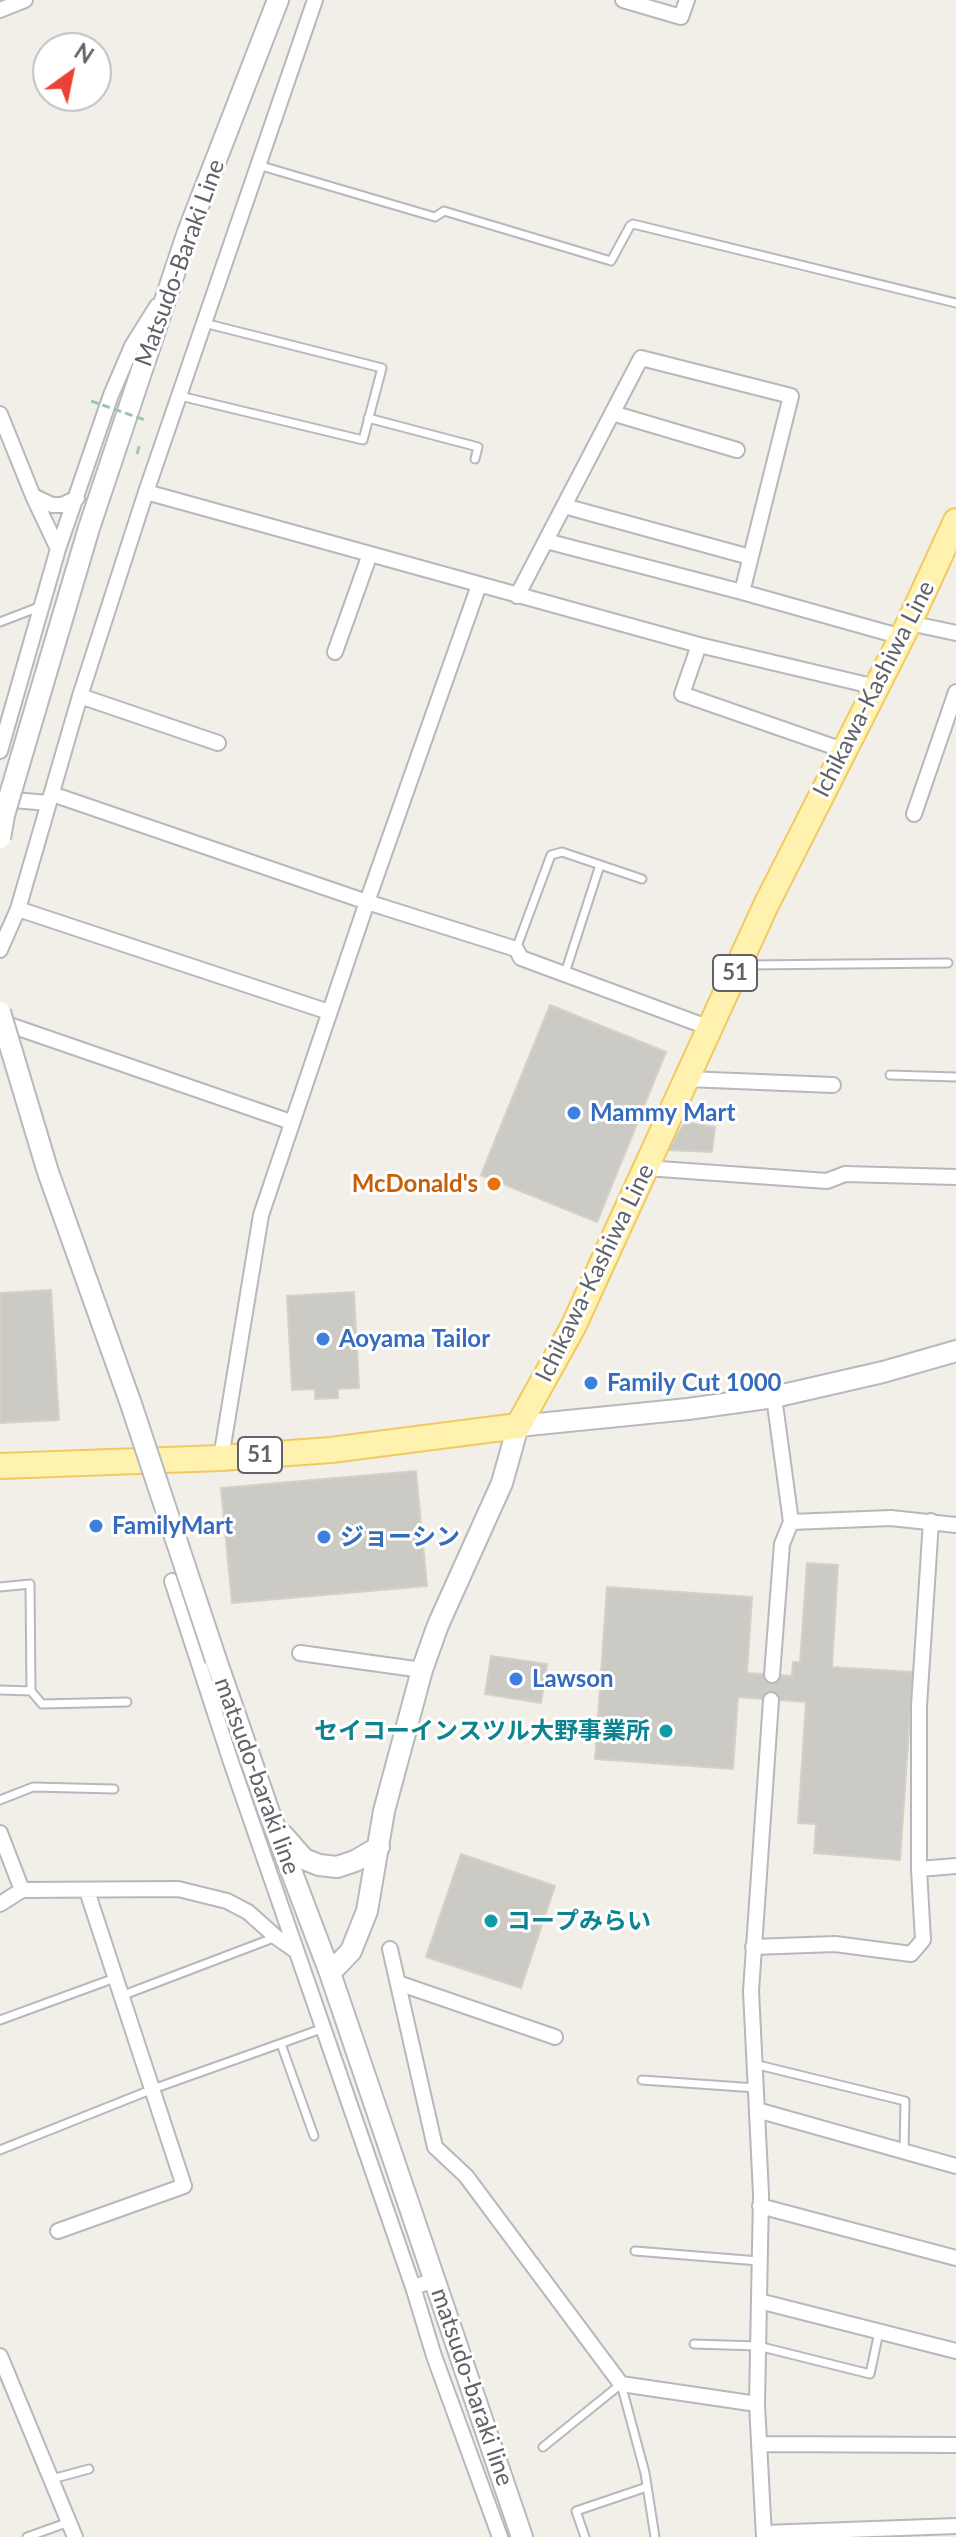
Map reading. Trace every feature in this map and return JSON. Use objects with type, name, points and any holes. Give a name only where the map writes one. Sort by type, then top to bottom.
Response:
[{"type":"main road","name":"Matsudo-Baraki Line","points":[[0,838],[4,815],[89,528],[188,232],[278,0]]},
{"type":"main road","name":"Ichikawa-Kashiwa Line","points":[[518,1426],[573,1327],[766,905],[906,630],[956,521]]},
{"type":"main road","name":"matsudo-baraki line","points":[[0,1012],[48,1172],[131,1404],[270,1815],[330,1973],[522,2537]]},
{"type":"main road","points":[[330,1973],[351,1951],[367,1911],[392,1775],[422,1670],[444,1611],[502,1483],[518,1426],[774,1397],[883,1372],[956,1351]]},
{"type":"main road","name":"51","points":[[0,1466],[221,1458],[331,1450],[518,1426]]},
{"type":"main road","points":[[270,1815],[289,1844],[304,1859],[319,1865],[337,1867],[379,1847]]},
{"type":"street","points":[[0,10],[25,0]]},
{"type":"street","points":[[0,950],[18,909],[80,696],[146,492],[315,0]]},
{"type":"street","points":[[623,0],[681,17],[687,0]]},
{"type":"street","points":[[0,751],[2,732],[58,549],[111,395],[132,346],[171,282]]},
{"type":"street","points":[[517,596],[641,358],[791,396],[742,592]]},
{"type":"street","points":[[612,413],[737,450]]},
{"type":"street","points":[[0,414],[58,549]]},
{"type":"street","points":[[146,492],[699,645],[876,687]]},
{"type":"street","points":[[33,496],[52,505],[62,505],[77,498]]},
{"type":"street","points":[[564,506],[750,557]]},
{"type":"street","points":[[546,541],[742,592],[906,630],[956,633]]},
{"type":"street","points":[[335,652],[370,554]]},
{"type":"street","points":[[221,1458],[261,1215],[479,585]]},
{"type":"street","points":[[699,645],[682,694],[843,750]]},
{"type":"street","points":[[914,814],[956,692]]},
{"type":"street","points":[[80,696],[218,743]]},
{"type":"street","points":[[0,799],[50,798],[516,949],[521,958],[710,1028]]},
{"type":"street","points":[[18,909],[329,1012]]},
{"type":"street","points":[[0,1022],[291,1122]]},
{"type":"street","points":[[687,1079],[833,1085]]},
{"type":"street","points":[[646,1168],[827,1181],[845,1174],[956,1177]]},
{"type":"street","points":[[772,1675],[782,1544],[791,1522],[774,1397]]},
{"type":"street","points":[[791,1522],[891,1518],[956,1525]]},
{"type":"street","points":[[753,1947],[835,1944],[911,1954],[923,1940],[919,1869],[919,1706],[931,1521]]},
{"type":"street","points":[[172,1581],[439,2370],[500,2537]]},
{"type":"street","points":[[300,1653],[422,1670]]},
{"type":"street","points":[[771,1700],[751,1991],[760,2206],[757,2404],[764,2535],[956,2526]]},
{"type":"street","points":[[0,1833],[22,1890]]},
{"type":"street","points":[[919,1869],[956,1866]]},
{"type":"street","points":[[0,1904],[22,1890],[178,1889],[227,1901],[248,1912],[296,1951]]},
{"type":"street","points":[[58,2231],[184,2186],[87,1891]]},
{"type":"street","points":[[390,1949],[435,2147],[466,2176],[621,2384],[757,2404]]},
{"type":"street","points":[[398,1983],[555,2037]]},
{"type":"street","points":[[757,2110],[956,2166]]},
{"type":"street","points":[[760,2206],[956,2258]]},
{"type":"street","points":[[413,2287],[436,2280]]},
{"type":"street","points":[[759,2301],[956,2351]]},
{"type":"street","points":[[0,2356],[75,2537]]},
{"type":"street","points":[[759,2444],[956,2445]]},
{"type":"lane","points":[[258,165],[435,217],[444,211],[611,261],[633,224],[956,303]]},
{"type":"lane","points":[[179,396],[363,440],[382,368],[204,323]]},
{"type":"lane","points":[[368,418],[478,447],[475,459]]},
{"type":"lane","points":[[0,622],[42,606]]},
{"type":"lane","points":[[516,949],[551,855],[562,852],[642,879]]},
{"type":"lane","points":[[564,974],[600,865]]},
{"type":"lane","points":[[739,965],[948,963]]},
{"type":"lane","points":[[890,1075],[956,1077]]},
{"type":"lane","points":[[0,1587],[30,1584],[31,1691],[42,1704],[127,1702]]},
{"type":"lane","points":[[0,1690],[31,1691]]},
{"type":"lane","points":[[0,1800],[33,1787],[114,1789]]},
{"type":"lane","points":[[121,1996],[276,1937]]},
{"type":"lane","points":[[0,2020],[115,1978]]},
{"type":"lane","points":[[0,2150],[153,2089],[324,2028]]},
{"type":"lane","points":[[281,2044],[314,2136]]},
{"type":"lane","points":[[754,2064],[905,2101],[904,2151]]},
{"type":"lane","points":[[642,2080],[756,2088]]},
{"type":"lane","points":[[635,2251],[759,2261]]},
{"type":"lane","points":[[694,2344],[758,2346],[870,2374],[879,2332]]},
{"type":"lane","points":[[543,2447],[621,2384],[647,2487],[655,2537]]},
{"type":"lane","points":[[51,2480],[89,2469]]},
{"type":"lane","points":[[585,2537],[576,2511],[647,2487]]},
{"type":"lane","points":[[27,2537],[69,2522]]},
{"type":"path","points":[[91,401],[145,420]]},
{"type":"building","name":"Mammy Mart","points":[[550,1005],[666,1052],[597,1222],[481,1175]]},
{"type":"building","points":[[685,1122],[715,1127],[712,1152],[668,1150]]},
{"type":"building","points":[[51,1290],[59,1420],[0,1423],[0,1293]]},
{"type":"building","points":[[354,1292],[359,1388],[338,1389],[338,1398],[315,1399],[315,1389],[292,1390],[287,1296]]},
{"type":"building","name":"ジョーシン","points":[[416,1471],[427,1586],[232,1603],[221,1488]]},
{"type":"building","name":"セイコーインスツル大野事業所","points":[[807,1563],[838,1565],[832,1667],[913,1672],[900,1860],[814,1853],[816,1824],[798,1823],[806,1702],[738,1697],[733,1769],[595,1759],[607,1587],[752,1597],[747,1673],[792,1676],[793,1662],[800,1662]]},
{"type":"building","name":"Lawson","points":[[491,1656],[547,1664],[541,1703],[485,1694]]},
{"type":"building","name":"コープみらい","points":[[461,1854],[555,1886],[521,1988],[426,1957]]},
{"type":"tunnel","points":[[771,1700],[772,1675]]},
{"type":"place","name":"Mammy Mart","points":[[574,1113]]},
{"type":"place","name":"McDonald's","points":[[494,1184]]},
{"type":"place","name":"Aoyama Tailor","points":[[323,1339]]},
{"type":"place","name":"Family Cut 1000","points":[[591,1383]]},
{"type":"place","name":"FamilyMart","points":[[96,1526]]},
{"type":"place","name":"ジョーシン","points":[[324,1537]]},
{"type":"place","name":"Lawson","points":[[516,1679]]},
{"type":"place","name":"セイコーインスツル大野事業所","points":[[666,1731]]},
{"type":"place","name":"コープみらい","points":[[491,1921]]}]
